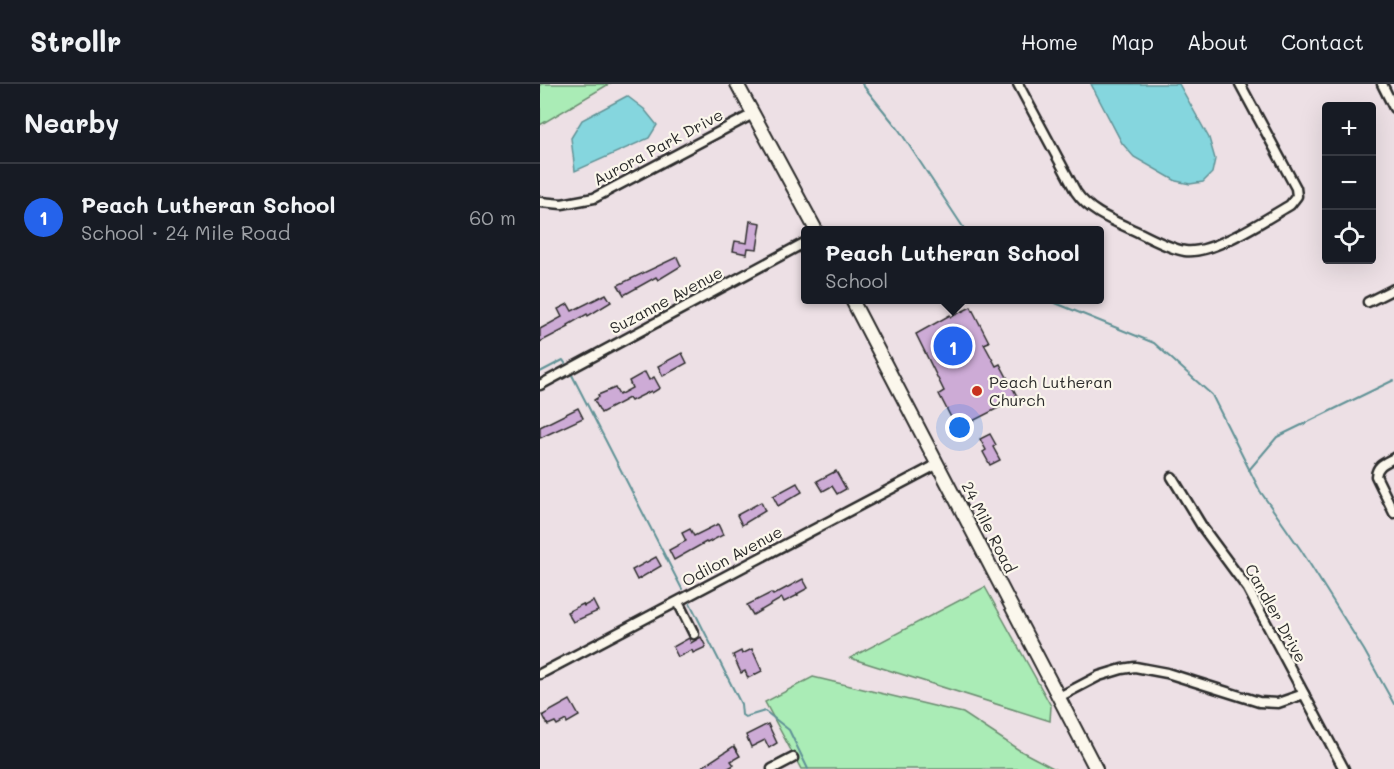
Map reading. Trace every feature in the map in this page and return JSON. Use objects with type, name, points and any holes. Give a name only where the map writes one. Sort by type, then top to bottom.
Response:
[{"type":"street","points":[[736,84],[813,226]]},
{"type":"street","points":[[1018,84],[1076,192],[1085,204],[1102,215],[1175,248],[1193,252],[1218,244],[1290,205],[1298,196],[1296,188],[1240,84]]},
{"type":"street","points":[[1382,84],[1394,108]]},
{"type":"street","name":"Aurora Park Drive","points":[[540,201],[562,204],[594,198],[753,114]]},
{"type":"street","name":"Suzanne Avenue","points":[[540,385],[801,245]]},
{"type":"street","points":[[1368,302],[1394,289]]},
{"type":"street","name":"24 Mile Road","points":[[854,304],[1096,769]]},
{"type":"street","points":[[1394,458],[1377,470],[1377,480],[1394,513]]},
{"type":"street","name":"Odilon Avenue","points":[[540,674],[938,464]]},
{"type":"street","name":"Candler Drive","points":[[1172,477],[1203,528],[1248,589],[1344,769]]},
{"type":"street","points":[[678,602],[694,634]]},
{"type":"street","points":[[1059,697],[1099,676],[1135,667],[1167,673],[1259,702],[1278,703],[1304,694]]},
{"type":"street","points":[[772,769],[793,758]]},
{"type":"green space","points":[[540,84],[609,84],[540,125]]},
{"type":"green space","points":[[985,587],[1051,706],[1050,721],[850,658]]},
{"type":"green space","points":[[813,677],[963,713],[1019,750],[1055,769],[801,769],[765,702]]},
{"type":"water","points":[[1091,84],[1179,84],[1209,138],[1215,159],[1212,173],[1203,182],[1190,184],[1176,181],[1134,157],[1122,143]]},
{"type":"water","points":[[627,96],[644,109],[657,125],[649,138],[575,171],[571,138],[582,120]]},
{"type":"building","points":[[750,221],[761,223],[757,249],[748,248],[747,254],[733,251],[735,241],[747,243]]},
{"type":"building","points":[[677,257],[681,266],[658,280],[656,277],[624,295],[618,285]]},
{"type":"building","points":[[606,294],[611,302],[540,342],[540,329],[562,317],[558,309],[568,304],[572,311]]},
{"type":"building","points":[[971,307],[989,342],[984,344],[996,366],[1000,364],[1018,398],[957,429],[939,394],[944,391],[916,334],[950,315],[951,317]]},
{"type":"building","points":[[682,353],[687,363],[663,376],[658,366]]},
{"type":"building","points":[[645,372],[649,380],[654,377],[660,388],[631,401],[629,398],[601,413],[594,400],[599,397],[598,395],[615,388],[619,395],[632,388],[629,381]]},
{"type":"building","points":[[578,408],[583,418],[540,438],[540,427]]},
{"type":"building","points":[[990,434],[996,445],[993,447],[1000,460],[990,465],[983,452],[986,450],[980,439]]},
{"type":"building","points":[[836,471],[846,489],[837,494],[832,486],[823,491],[817,481]]},
{"type":"building","points":[[797,483],[802,492],[778,506],[773,496]]},
{"type":"building","points":[[761,502],[765,511],[742,525],[737,515]]},
{"type":"building","points":[[718,524],[723,535],[674,560],[669,550],[686,541],[682,533],[690,529],[694,536]]},
{"type":"building","points":[[656,557],[661,566],[637,580],[632,570]]},
{"type":"building","points":[[803,579],[808,588],[784,602],[782,598],[753,615],[747,605],[771,593],[773,595]]},
{"type":"building","points":[[593,601],[598,611],[573,622],[567,612]]},
{"type":"building","points":[[701,637],[706,647],[693,653],[692,650],[678,657],[673,647],[689,638],[691,643]]},
{"type":"building","points":[[752,649],[762,671],[748,678],[745,671],[741,673],[733,655]]},
{"type":"building","points":[[570,700],[579,716],[567,723],[566,720],[557,725],[555,722],[548,725],[543,715]]},
{"type":"building","points":[[768,724],[777,743],[769,748],[765,740],[751,747],[746,735]]},
{"type":"building","points":[[734,746],[740,756],[731,761],[734,765],[727,769],[699,769]]},
{"type":"waterway","points":[[862,84],[899,130],[962,226]]},
{"type":"waterway","points":[[1058,304],[1154,343],[1212,395],[1260,491],[1301,550],[1364,650],[1394,704]]},
{"type":"waterway","points":[[540,372],[563,360],[565,363]]},
{"type":"waterway","points":[[572,375],[682,589]]},
{"type":"waterway","points":[[1249,470],[1277,437],[1394,380]]},
{"type":"waterway","points":[[690,603],[741,704],[742,715],[745,717],[765,711],[789,730],[808,769]]},
{"type":"place","name":"Peach Lutheran School","points":[[953,346]]},
{"type":"place","name":"Peach Lutheran Church","points":[[977,391]]}]
